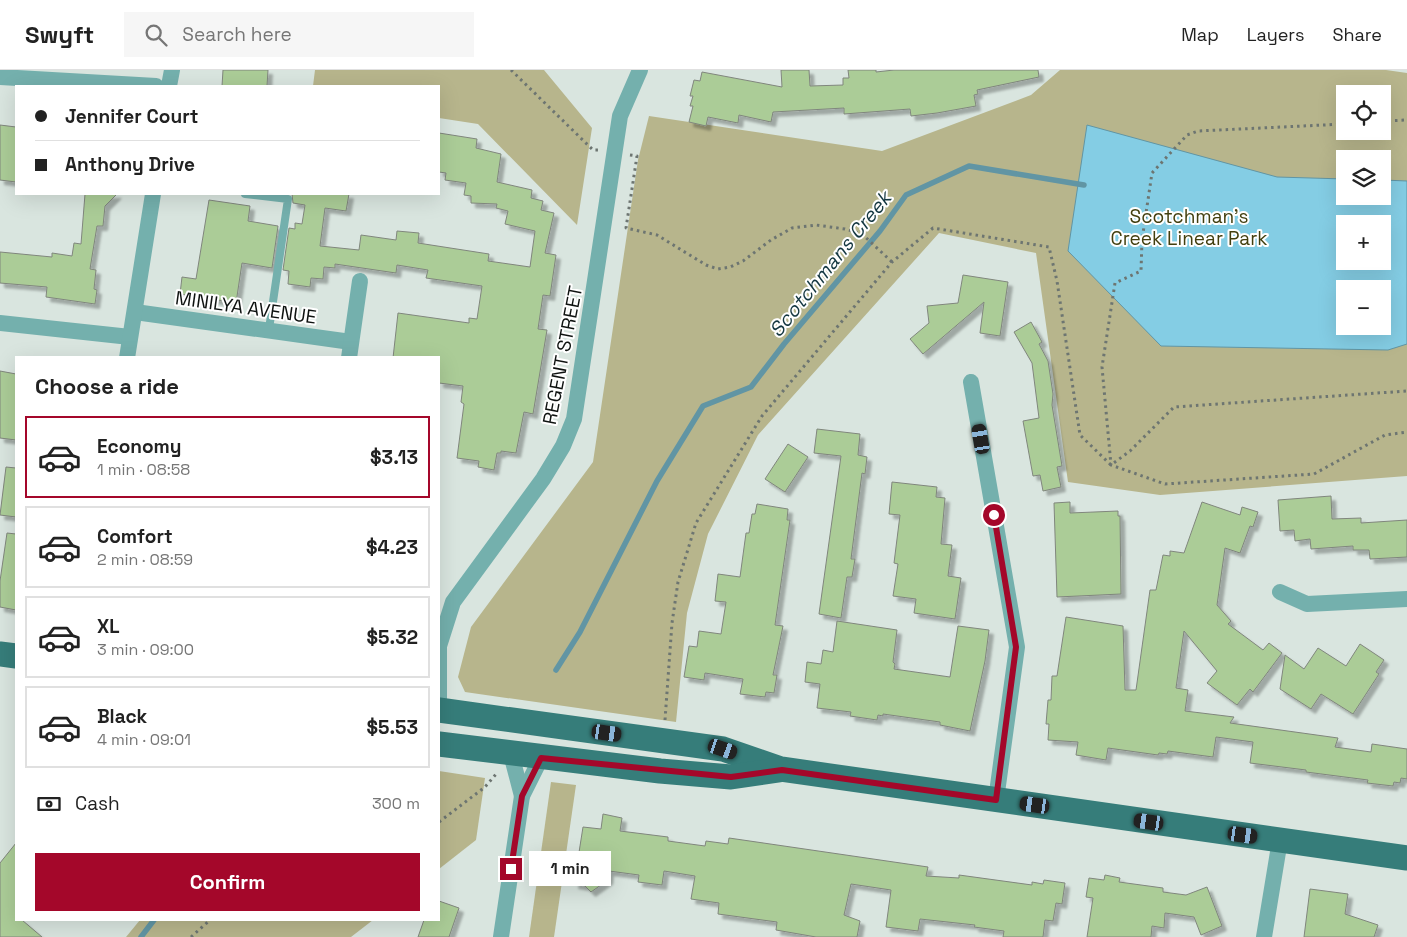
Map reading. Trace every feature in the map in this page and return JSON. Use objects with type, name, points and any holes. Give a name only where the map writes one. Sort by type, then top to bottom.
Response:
[{"type":"main road","points":[[0,654],[15,656]]},
{"type":"main road","points":[[440,710],[723,749],[782,770],[1407,858]]},
{"type":"main road","points":[[440,744],[513,762],[541,758],[731,777],[782,770]]},
{"type":"street","points":[[169,85],[172,70]]},
{"type":"street","name":"REGENT STREET","points":[[440,643],[454,602],[543,479],[563,446],[574,419],[613,152],[620,116],[640,70]]},
{"type":"street","points":[[0,77],[139,85]]},
{"type":"street","points":[[127,356],[153,195]]},
{"type":"street","points":[[350,350],[360,281]]},
{"type":"street","name":"MINILYA AVENUE","points":[[134,312],[269,329],[350,350]]},
{"type":"street","points":[[0,323],[130,337]]},
{"type":"street","points":[[971,382],[1016,647],[996,800]]},
{"type":"street","points":[[1280,592],[1307,604],[1407,599]]},
{"type":"street","points":[[501,937],[522,796],[541,758]]},
{"type":"street","points":[[513,762],[522,796]]},
{"type":"street","points":[[1264,937],[1280,840]]},
{"type":"lane","points":[[254,195],[288,199],[269,329]]},
{"type":"path","points":[[511,70],[593,150],[613,152]]},
{"type":"path","points":[[1391,121],[1407,120]]},
{"type":"path","points":[[1111,465],[1102,367],[1115,283],[1141,271],[1142,240],[1152,174],[1186,135],[1198,131],[1336,124]]},
{"type":"path","points":[[626,228],[657,235],[706,266],[718,269],[730,267],[743,261],[771,240],[792,228],[816,225],[845,229],[862,234],[892,262]]},
{"type":"path","points":[[663,740],[672,623],[678,582],[696,523],[762,416],[892,262],[933,228],[1049,247],[1057,280],[1080,435],[1111,465],[1165,484],[1314,474],[1386,435],[1407,432]]},
{"type":"path","points":[[1111,465],[1130,451],[1174,406],[1407,390]]},
{"type":"path","points":[[440,821],[486,787],[501,769],[513,762]]},
{"type":"path","points":[[191,937],[209,921]]},
{"type":"green space","points":[[315,70],[544,70],[592,128],[577,225],[478,124],[440,118],[440,85],[313,85]]},
{"type":"green space","name":"Scotchman's Creek Linear Park","points":[[1060,70],[1386,70],[1407,73],[1407,476],[1160,495],[1068,482],[1036,253],[939,233],[758,435],[708,534],[687,613],[676,722],[465,692],[458,677],[471,627],[593,462],[638,160],[649,116],[882,151],[1031,95]]},
{"type":"green space","points":[[440,771],[485,778],[476,840],[440,868]]},
{"type":"green space","points":[[551,782],[576,785],[554,937],[529,937]]},
{"type":"green space","points":[[139,921],[372,921],[351,937],[126,937]]},
{"type":"water","points":[[1087,125],[1277,177],[1336,179],[1336,205],[1391,205],[1391,180],[1407,181],[1407,344],[1388,350],[1161,346],[1068,251]]},
{"type":"building","points":[[223,70],[268,70],[267,85],[222,85]]},
{"type":"building","points":[[781,70],[809,70],[810,86],[843,85],[843,78],[849,78],[848,70],[876,70],[876,72],[894,70],[1038,70],[1039,77],[977,90],[978,94],[974,95],[976,106],[937,113],[911,116],[910,109],[844,114],[844,108],[773,112],[771,122],[739,115],[738,123],[708,117],[706,126],[689,122],[693,106],[690,106],[693,96],[690,96],[694,80],[700,81],[702,72],[782,87]]},
{"type":"building","points":[[0,125],[15,127],[15,182],[0,180]]},
{"type":"building","points":[[440,133],[477,139],[476,148],[501,154],[497,182],[532,190],[531,198],[543,201],[541,210],[554,213],[545,253],[556,255],[550,296],[543,295],[538,329],[547,330],[533,414],[524,412],[516,453],[501,451],[501,453],[497,453],[494,470],[478,467],[479,461],[457,458],[464,404],[461,402],[463,386],[440,383],[440,356],[393,356],[398,313],[469,323],[469,318],[477,319],[482,286],[426,278],[428,270],[397,265],[396,273],[335,264],[335,268],[324,267],[323,279],[311,278],[310,287],[288,284],[289,271],[283,270],[289,228],[295,229],[295,223],[302,224],[305,205],[293,203],[292,195],[349,195],[346,211],[325,208],[320,246],[359,250],[361,235],[396,240],[397,231],[419,233],[418,243],[489,254],[488,261],[530,267],[535,231],[505,224],[508,211],[496,208],[497,204],[471,203],[471,196],[464,195],[466,183],[445,180],[446,173],[440,172]]},
{"type":"building","points":[[85,195],[116,195],[105,206],[103,226],[97,226],[90,269],[96,270],[94,289],[97,290],[95,304],[46,297],[47,287],[0,283],[0,252],[52,257],[52,253],[72,256],[74,243],[81,244]]},
{"type":"building","points":[[209,200],[250,206],[248,221],[278,226],[272,268],[242,263],[236,303],[180,294],[182,277],[196,279]]},
{"type":"building","points":[[963,275],[1008,282],[1000,336],[980,333],[984,302],[923,354],[910,339],[929,323],[927,306],[958,303]]},
{"type":"building","points":[[1031,322],[1042,342],[1039,344],[1048,361],[1053,394],[1052,405],[1062,466],[1057,467],[1061,487],[1043,491],[1040,475],[1033,476],[1023,421],[1039,418],[1032,363],[1014,332]]},
{"type":"building","points":[[0,371],[15,374],[15,440],[0,438]]},
{"type":"building","points":[[817,429],[860,434],[858,455],[867,457],[865,474],[862,473],[851,559],[855,559],[852,577],[847,577],[841,618],[819,614],[841,456],[814,453]]},
{"type":"building","points":[[788,444],[808,457],[785,492],[765,479]]},
{"type":"building","points":[[6,467],[15,468],[15,517],[0,515]]},
{"type":"building","points":[[892,482],[937,487],[936,497],[945,498],[941,544],[952,545],[948,576],[961,578],[955,619],[914,613],[916,599],[893,596],[898,564],[894,563],[900,515],[889,514]]},
{"type":"building","points":[[1331,496],[1332,519],[1361,518],[1361,523],[1407,520],[1407,557],[1370,559],[1369,550],[1353,550],[1353,546],[1311,549],[1310,539],[1295,541],[1294,530],[1280,531],[1278,500]]},
{"type":"building","points":[[1070,502],[1070,513],[1118,511],[1118,516],[1120,516],[1121,594],[1057,597],[1054,503]]},
{"type":"building","points":[[1202,502],[1240,515],[1242,507],[1258,512],[1253,527],[1250,526],[1240,553],[1225,548],[1217,605],[1231,621],[1228,624],[1263,650],[1269,643],[1282,653],[1253,692],[1250,689],[1237,705],[1207,683],[1217,671],[1184,631],[1176,688],[1188,690],[1185,711],[1234,717],[1230,723],[1338,738],[1335,747],[1371,752],[1372,744],[1407,749],[1407,779],[1401,778],[1400,783],[1394,782],[1393,786],[1367,783],[1368,780],[1306,772],[1306,770],[1250,763],[1253,742],[1216,737],[1213,757],[1168,751],[1167,754],[1159,753],[1158,755],[1108,748],[1106,760],[1076,755],[1078,742],[1048,740],[1049,724],[1046,724],[1048,700],[1051,700],[1052,676],[1057,676],[1066,617],[1123,626],[1125,690],[1136,690],[1150,590],[1156,590],[1163,555],[1170,556],[1170,551],[1184,553]]},
{"type":"building","points":[[757,504],[788,509],[787,520],[790,520],[775,625],[783,626],[773,675],[777,675],[774,693],[766,692],[765,697],[740,694],[743,679],[705,673],[704,680],[684,677],[689,646],[697,647],[699,631],[721,634],[726,602],[715,601],[718,574],[740,577],[746,533],[749,533],[752,514],[755,514]]},
{"type":"building","points":[[7,533],[15,534],[15,610],[0,607],[0,581]]},
{"type":"building","points":[[837,621],[897,630],[893,662],[895,664],[894,669],[950,677],[958,626],[989,630],[985,661],[970,731],[940,725],[940,722],[883,714],[883,716],[878,715],[877,720],[850,716],[851,712],[817,708],[820,684],[805,682],[807,662],[821,664],[823,650],[833,652]]},
{"type":"building","points":[[1360,644],[1384,660],[1376,672],[1379,674],[1353,714],[1321,694],[1311,709],[1280,689],[1285,655],[1304,669],[1318,648],[1346,666]]},
{"type":"building","points":[[603,814],[622,818],[620,831],[668,837],[668,841],[705,846],[706,841],[728,844],[729,838],[928,867],[926,876],[959,878],[959,875],[1032,885],[1032,882],[1043,884],[1044,880],[1065,883],[1062,904],[1056,903],[1053,921],[1045,920],[1043,937],[1003,937],[1004,931],[974,927],[975,925],[920,919],[918,931],[886,927],[891,890],[851,884],[844,915],[860,921],[857,937],[816,937],[776,930],[777,922],[718,914],[719,903],[691,899],[695,876],[664,871],[662,885],[638,882],[639,875],[609,871],[608,880],[591,892],[585,886],[574,884],[583,827],[601,829]]},
{"type":"building","points":[[15,844],[15,921],[23,921],[42,937],[0,937],[0,863]]},
{"type":"building","points":[[1105,875],[1120,878],[1119,882],[1163,888],[1163,892],[1186,895],[1207,887],[1222,926],[1201,935],[1194,917],[1165,913],[1164,928],[1152,926],[1151,937],[1087,937],[1093,898],[1086,897],[1089,878],[1104,880]]},
{"type":"building","points":[[1310,889],[1348,894],[1345,914],[1378,925],[1374,937],[1304,937]]},
{"type":"building","points":[[440,901],[459,908],[449,937],[418,937],[424,921],[440,921]]},
{"type":"waterway","name":"Scotchmans Creek","points":[[556,670],[580,632],[657,481],[703,406],[751,387],[784,344],[880,231],[906,195],[969,166],[1084,185]]},
{"type":"waterway","name":"Scotchmans Creek","points":[[141,937],[153,921]]},
{"type":"route","points":[[511,869],[522,796],[541,758],[731,777],[782,770],[996,800],[1016,647],[994,515]]}]
